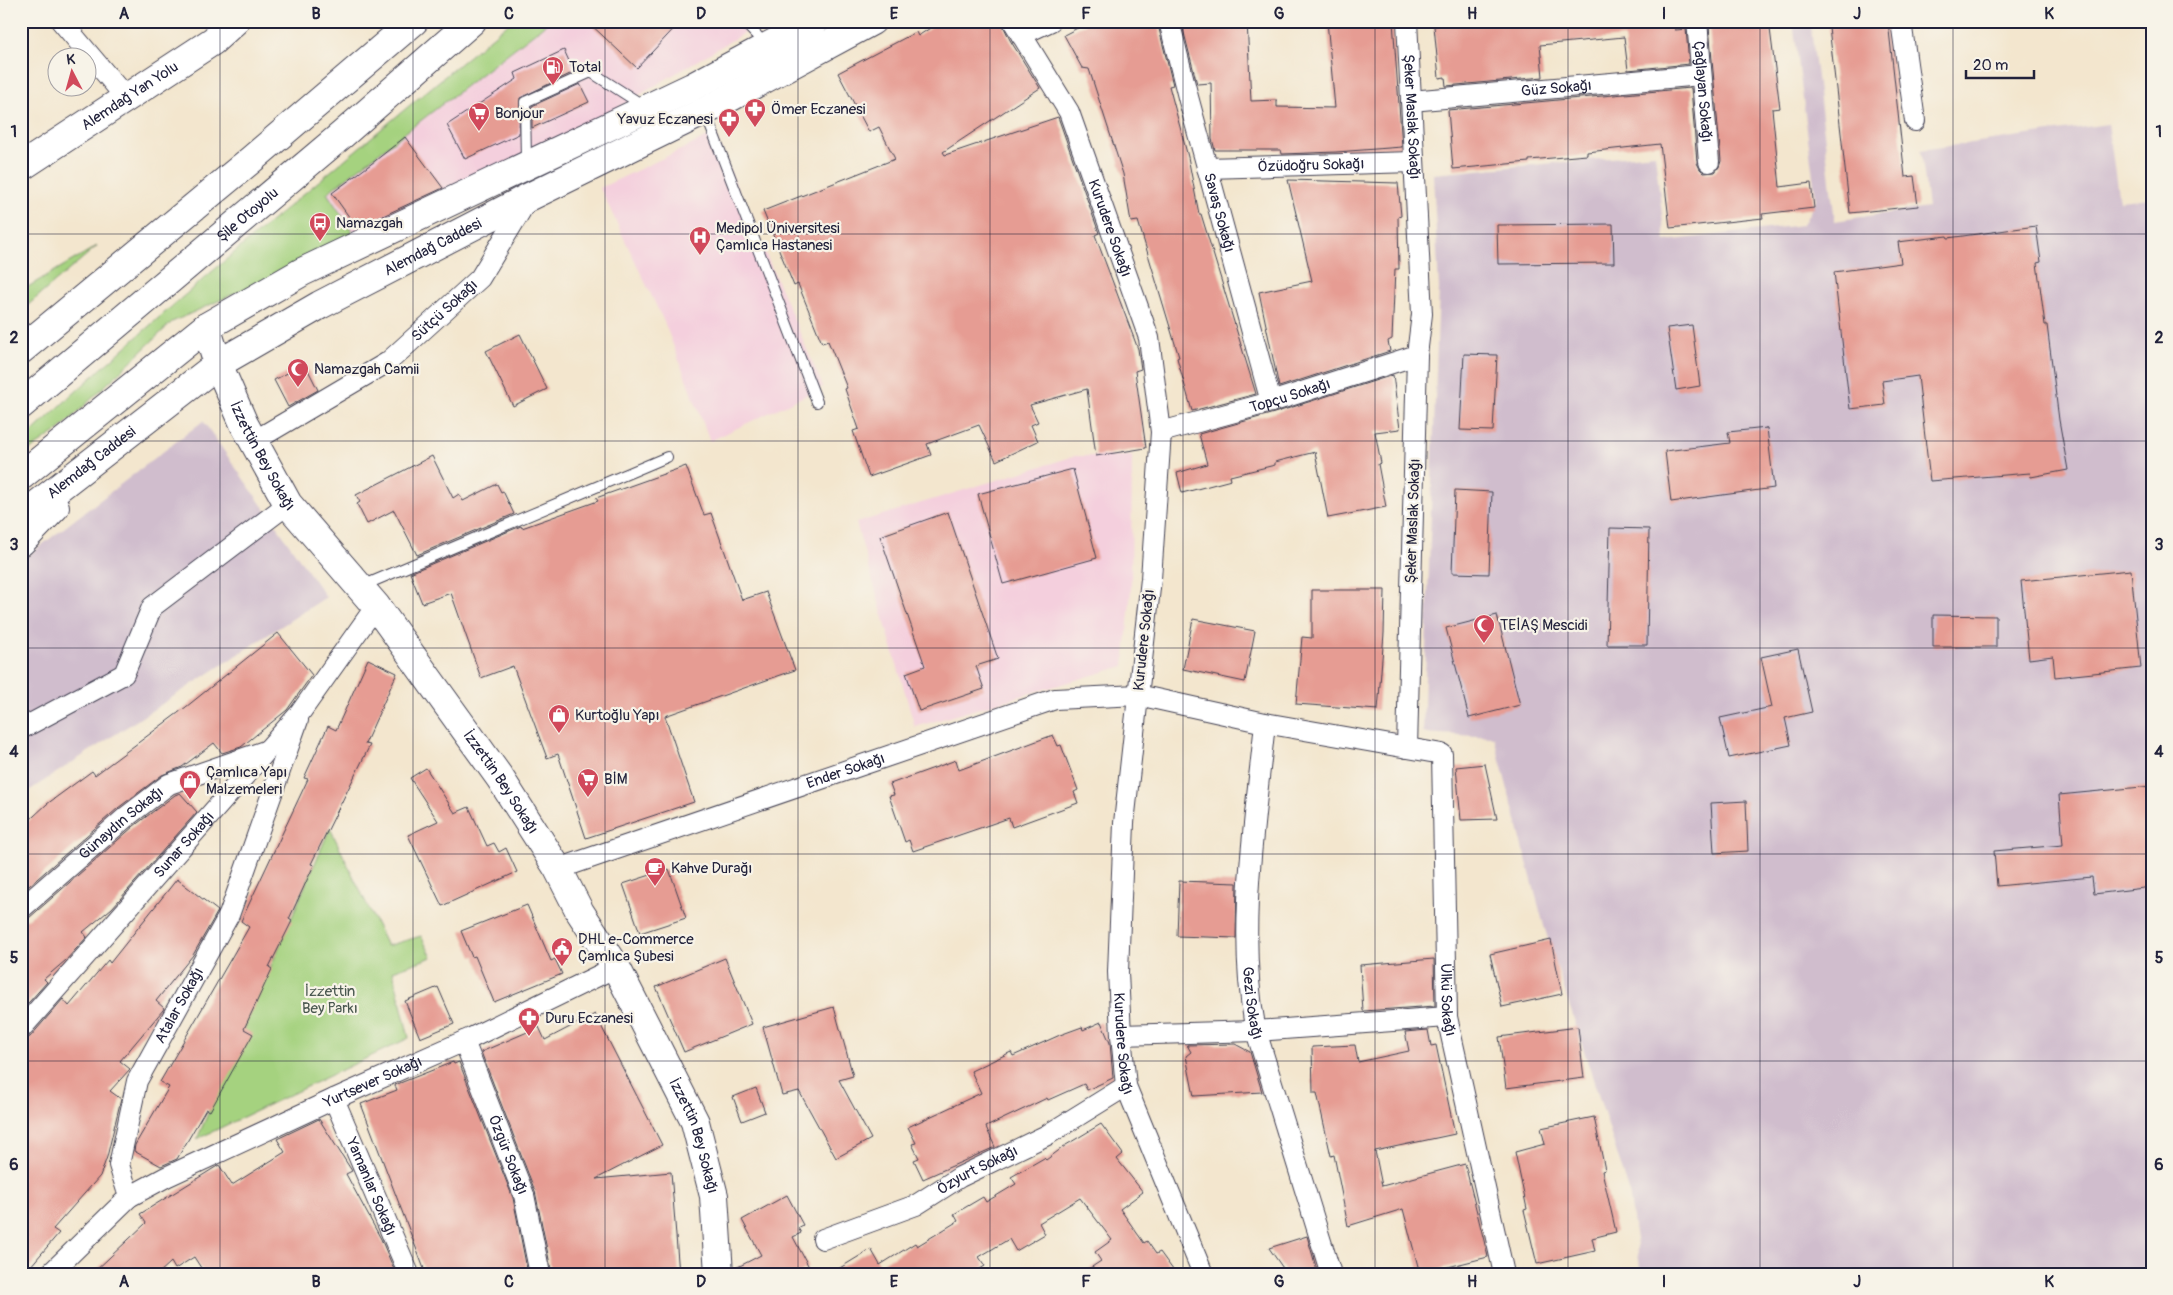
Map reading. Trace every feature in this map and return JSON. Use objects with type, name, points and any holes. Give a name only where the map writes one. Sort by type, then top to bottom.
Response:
[{"type":"main road","name":"Alemdağ Yan Yolu","points":[[22,166],[213,41],[235,21]]},
{"type":"main road","points":[[21,350],[252,159],[414,21]]},
{"type":"main road","name":"Şile Otoyolu","points":[[21,405],[343,134],[472,21]]},
{"type":"main road","name":"Alemdağ Caddesi","points":[[21,476],[206,327],[302,272],[647,108],[815,21]]},
{"type":"main road","name":"Alemdağ Caddesi","points":[[21,517],[218,364],[320,304],[529,197],[704,111],[872,21]]},
{"type":"main road","name":"İzzettin Bey Sokağı","points":[[206,327],[218,364],[254,441],[288,504],[368,596],[500,778],[558,870],[580,912],[616,967],[695,1122],[714,1196],[719,1274]]},
{"type":"main road","points":[[21,542],[111,447]]},
{"type":"street","points":[[61,21],[127,99]]},
{"type":"street","points":[[1017,28],[1051,21]]},
{"type":"street","name":"Savaş Sokağı","points":[[1169,21],[1271,402]]},
{"type":"street","name":"Şeker Maslak Sokağı","points":[[1406,21],[1422,314],[1417,355],[1407,748]]},
{"type":"street","name":"Çağlayan Sokağı","points":[[1697,21],[1709,162]]},
{"type":"street","points":[[1901,21],[1915,121]]},
{"type":"street","name":"Kurudere Sokağı","points":[[1017,28],[1069,112],[1149,338],[1161,432],[1151,579],[1124,823],[1118,972],[1121,1035],[1126,1086],[1203,1274]]},
{"type":"street","name":"Güz Sokağı","points":[[1411,101],[1701,74]]},
{"type":"street","name":"Özüdoğru Sokağı","points":[[1207,168],[1414,162]]},
{"type":"street","name":"Sütçü Sokağı","points":[[254,441],[388,362],[480,278],[529,197]]},
{"type":"street","name":"Topçu Sokağı","points":[[1161,432],[1271,402],[1417,355]]},
{"type":"street","points":[[21,729],[124,674],[152,607],[288,504]]},
{"type":"street","name":"Sunar Sokağı","points":[[21,1030],[300,713],[368,596]]},
{"type":"street","points":[[1138,695],[1265,723],[1407,748]]},
{"type":"street","name":"Ender Sokağı","points":[[558,870],[1056,699],[1138,695]]},
{"type":"street","name":"Atalar Sokağı","points":[[129,1197],[119,1166],[137,1081],[230,915],[300,713]]},
{"type":"street","name":"Gezi Sokağı","points":[[1265,723],[1250,868],[1247,971],[1256,1031],[1331,1274]]},
{"type":"street","name":"Ülkü Sokağı","points":[[1407,748],[1442,754],[1447,1017],[1504,1274]]},
{"type":"street","name":"Günaydın Sokağı","points":[[21,909],[126,816],[168,784],[265,751]]},
{"type":"street","name":"Yurtsever Sokağı","points":[[129,1197],[166,1177],[464,1041],[616,967]]},
{"type":"street","points":[[1121,1035],[1256,1031],[1447,1017]]},
{"type":"street","name":"Özgür Sokağı","points":[[464,1041],[524,1195],[540,1274]]},
{"type":"street","name":"Özyurt Sokağı","points":[[823,1239],[916,1205],[960,1177],[1047,1135],[1126,1086]]},
{"type":"street","name":"Yamanlar Sokağı","points":[[334,1099],[409,1274]]},
{"type":"street","points":[[50,1274],[129,1197]]},
{"type":"lane","points":[[743,21],[768,47]]},
{"type":"lane","points":[[526,166],[525,102],[590,72],[647,108]]},
{"type":"lane","points":[[704,111],[817,402]]},
{"type":"lane","points":[[368,596],[667,457]]},
{"type":"shaded area","points":[[550,21],[764,21],[604,116],[357,238],[327,194]]},
{"type":"shaded area","points":[[1793,21],[1810,21],[1835,221],[1928,207],[1921,150],[2108,124],[2119,201],[2152,198],[2152,1274],[1641,1274],[1629,1191],[1544,926],[1494,737],[1423,733],[1439,288],[1433,174],[1655,154],[1665,241],[1803,225],[1816,200]]},
{"type":"shaded area","name":"Medipol Üniversitesi Çamlıca Hastanesi","points":[[714,134],[823,387],[710,441],[665,324],[600,188]]},
{"type":"shaded area","points":[[203,421],[326,597],[30,790],[21,778],[21,561]]},
{"type":"shaded area","points":[[1075,456],[1132,456],[1131,590],[1124,666],[915,727],[856,523]]},
{"type":"green space","points":[[511,21],[550,21],[327,193],[357,238],[172,322],[60,429],[21,456],[21,442],[80,387],[263,228]]},
{"type":"green space","points":[[97,246],[21,311],[21,291]]},
{"type":"green space","name":"İzzettin Bey Parkı","points":[[330,828],[387,946],[421,936],[432,957],[393,971],[409,1038],[197,1139]]},
{"type":"building","points":[[587,21],[681,21],[637,68]]},
{"type":"building","points":[[941,21],[1001,21],[1010,40],[1040,88],[943,152],[945,155],[1058,117],[1099,233],[1095,235],[1138,349],[1141,369],[1135,371],[1146,448],[1096,456],[1087,389],[1030,405],[1038,422],[1031,425],[1038,441],[996,461],[979,425],[927,444],[931,455],[869,477],[853,431],[859,429],[845,389],[847,388],[828,341],[822,343],[798,284],[794,286],[763,211],[895,159],[879,127],[869,132],[838,73],[916,32],[918,36]]},
{"type":"building","points":[[1091,21],[1157,21],[1173,85],[1169,86],[1188,157],[1199,214],[1201,214],[1256,394],[1192,411],[1177,358],[1179,357],[1138,221],[1131,222],[1123,174],[1089,69],[1082,68],[1064,35]]},
{"type":"building","points":[[1181,21],[1247,21],[1251,101],[1277,100],[1277,107],[1335,108],[1327,21],[1393,21],[1402,147],[1282,154],[1281,150],[1215,150],[1212,139],[1211,83],[1197,84]]},
{"type":"building","points":[[1490,21],[1674,21],[1675,30],[1686,29],[1689,64],[1628,70],[1624,37],[1540,45],[1543,77],[1446,86],[1445,77],[1439,78],[1434,26]]},
{"type":"building","points":[[1713,21],[1769,21],[1780,108],[1772,109],[1780,187],[1811,183],[1814,208],[1762,214],[1763,218],[1670,228],[1660,144],[1587,152],[1587,155],[1453,169],[1448,110],[1691,88],[1697,163],[1704,173],[1715,172],[1721,161],[1709,26],[1714,26]]},
{"type":"building","points":[[1888,21],[1905,177],[1914,176],[1918,206],[1850,213],[1829,27]]},
{"type":"building","points":[[564,50],[574,72],[520,98],[519,134],[465,159],[447,125],[517,79],[515,73]]},
{"type":"building","points":[[580,84],[589,102],[532,128],[532,106]]},
{"type":"building","points":[[405,137],[443,188],[357,228],[332,193]]},
{"type":"building","points":[[1288,180],[1398,183],[1401,216],[1398,217],[1399,269],[1395,269],[1392,339],[1388,341],[1390,351],[1279,387],[1259,292],[1312,281]]},
{"type":"building","points":[[1613,224],[1614,263],[1498,264],[1497,225]]},
{"type":"building","points":[[2036,226],[2041,262],[2037,263],[2045,325],[2047,325],[2059,420],[2068,470],[2031,477],[2030,473],[1930,481],[1918,376],[1882,381],[1885,405],[1850,409],[1834,272],[1901,263],[1898,242],[1947,236],[1948,238]]},
{"type":"building","points":[[1692,325],[1700,386],[1676,390],[1667,328]]},
{"type":"building","points":[[520,334],[547,389],[513,406],[486,351]]},
{"type":"building","points":[[1464,354],[1497,355],[1493,431],[1460,430]]},
{"type":"building","name":"Namazgah Camii","points":[[305,364],[318,390],[288,407],[274,380]]},
{"type":"building","points":[[1393,375],[1400,429],[1375,432],[1381,463],[1378,464],[1386,507],[1328,518],[1315,452],[1275,462],[1275,465],[1230,476],[1231,480],[1182,493],[1177,473],[1207,464],[1199,434],[1274,413]]},
{"type":"building","points":[[1767,428],[1774,488],[1671,502],[1665,451],[1730,443],[1728,432]]},
{"type":"building","points":[[432,456],[453,498],[459,494],[463,501],[497,484],[501,492],[503,491],[514,514],[417,555],[394,510],[367,524],[357,504],[360,502],[356,495]]},
{"type":"building","points":[[686,466],[704,515],[711,513],[742,600],[766,592],[795,670],[665,716],[694,802],[586,838],[558,754],[547,758],[513,666],[481,678],[451,593],[422,603],[410,573],[521,526],[522,528],[598,501],[596,498]]},
{"type":"building","points":[[1073,469],[1097,558],[1003,584],[978,494]]},
{"type":"building","points":[[1455,490],[1492,492],[1489,574],[1452,573]]},
{"type":"building","points":[[948,512],[998,659],[976,666],[984,689],[919,711],[906,673],[925,666],[880,536]]},
{"type":"building","points":[[1610,528],[1649,529],[1647,645],[1607,645]]},
{"type":"building","points":[[2131,570],[2141,668],[2055,677],[2053,656],[2029,659],[2021,581]]},
{"type":"building","points":[[1312,590],[1385,590],[1384,633],[1378,710],[1296,704],[1302,637],[1312,638]]},
{"type":"building","points":[[1497,615],[1520,705],[1469,718],[1446,628]]},
{"type":"building","points":[[1933,615],[1996,616],[1996,647],[1933,647]]},
{"type":"building","points":[[1193,619],[1255,631],[1245,682],[1183,669]]},
{"type":"building","points":[[278,633],[312,675],[287,710],[241,747],[222,753],[214,743],[182,767],[162,775],[118,808],[21,893],[21,828],[47,804],[92,771],[95,775],[186,707]]},
{"type":"building","points":[[1798,649],[1812,712],[1785,718],[1791,745],[1729,758],[1720,718],[1772,707],[1761,657]]},
{"type":"building","points":[[368,659],[397,673],[365,744],[370,745],[311,864],[314,865],[289,919],[292,921],[269,967],[272,969],[244,1029],[253,1034],[210,1111],[206,1109],[177,1159],[161,1166],[134,1151],[135,1145],[169,1087],[160,1082],[249,927],[241,921],[308,779],[304,778],[328,726],[336,730]]},
{"type":"building","points":[[1053,735],[1058,746],[1061,745],[1078,790],[1074,792],[1078,803],[1012,827],[1009,818],[913,851],[909,840],[905,842],[889,796],[894,795],[890,784],[956,760],[959,770]]},
{"type":"building","points":[[1485,764],[1497,819],[1461,820],[1456,767]]},
{"type":"building","points":[[426,768],[455,813],[469,807],[487,846],[494,843],[499,852],[506,848],[517,872],[442,906],[408,835],[438,821],[410,778]]},
{"type":"building","points":[[2152,786],[2152,824],[2147,824],[2152,861],[2152,887],[2094,894],[2092,877],[1997,886],[1994,851],[2063,845],[2059,795]]},
{"type":"building","points":[[180,793],[197,812],[112,908],[83,932],[87,937],[66,960],[44,979],[47,982],[21,1011],[21,921],[29,918],[134,826]]},
{"type":"building","points":[[1746,801],[1748,851],[1714,853],[1711,803]]},
{"type":"building","points":[[669,869],[686,918],[640,933],[623,884]]},
{"type":"building","points":[[177,879],[218,911],[193,955],[156,1001],[164,1008],[163,1010],[120,1061],[130,1069],[110,1091],[121,1099],[107,1157],[100,1176],[53,1229],[59,1233],[24,1274],[21,1274],[21,1041],[30,1037],[63,999],[69,1006],[108,960],[110,963]]},
{"type":"building","points":[[1179,881],[1237,883],[1236,938],[1177,936]]},
{"type":"building","points":[[527,905],[551,961],[555,959],[562,974],[494,1002],[475,956],[472,957],[461,931]]},
{"type":"building","points":[[1551,940],[1562,994],[1502,1007],[1490,954]]},
{"type":"building","points":[[725,958],[752,1024],[684,1052],[656,987]]},
{"type":"building","points":[[1434,959],[1435,1006],[1363,1011],[1360,965]]},
{"type":"building","points":[[438,987],[454,1024],[420,1038],[405,1001]]},
{"type":"building","points":[[834,1007],[853,1076],[839,1080],[871,1139],[836,1158],[799,1091],[782,1095],[763,1027]]},
{"type":"building","points":[[595,1014],[662,1145],[596,1179],[671,1172],[679,1274],[552,1274],[535,1191],[481,1052],[539,1027],[545,1040]]},
{"type":"building","points":[[1101,1022],[1110,1043],[1113,1078],[1087,1090],[1084,1084],[1048,1100],[1047,1098],[986,1127],[995,1147],[923,1179],[914,1160],[919,1158],[912,1144],[916,1143],[908,1127],[981,1093],[971,1071],[1011,1052],[1013,1056],[1060,1035],[1082,1027],[1083,1030]]},
{"type":"building","points":[[1578,1027],[1584,1078],[1506,1088],[1499,1037]]},
{"type":"building","points":[[1428,1030],[1431,1046],[1436,1045],[1455,1134],[1375,1151],[1382,1186],[1465,1164],[1488,1257],[1420,1274],[1403,1209],[1348,1226],[1334,1155],[1331,1156],[1317,1093],[1313,1093],[1312,1047],[1355,1045],[1358,1062],[1409,1051],[1405,1032]]},
{"type":"building","points":[[1235,1044],[1250,1052],[1262,1092],[1194,1096],[1186,1056],[1191,1052],[1187,1045]]},
{"type":"building","points":[[453,1062],[454,1064],[459,1062],[513,1198],[528,1274],[426,1274],[361,1104],[397,1090],[395,1085]]},
{"type":"building","points":[[756,1088],[765,1112],[742,1121],[733,1097]]},
{"type":"building","points":[[1594,1117],[1605,1170],[1602,1171],[1616,1232],[1592,1238],[1595,1251],[1537,1264],[1524,1210],[1527,1209],[1515,1152],[1545,1144],[1541,1128]]},
{"type":"building","points":[[319,1119],[352,1171],[346,1174],[381,1239],[396,1274],[205,1274],[194,1257],[175,1269],[171,1262],[158,1274],[92,1274],[146,1223],[140,1214],[219,1165],[232,1185],[285,1152],[277,1139]]},
{"type":"building","points":[[1101,1124],[1123,1154],[1117,1159],[1143,1192],[1120,1209],[1144,1243],[1147,1241],[1156,1254],[1160,1252],[1176,1274],[1081,1274],[1101,1261],[1095,1252],[1112,1240],[1080,1198],[1039,1223],[1045,1234],[1016,1251],[1009,1239],[979,1257],[985,1266],[972,1274],[830,1274],[871,1249],[880,1265],[915,1243],[917,1246],[958,1221],[954,1214],[983,1197],[986,1202],[1016,1184],[1011,1177],[1044,1158],[1046,1160],[1066,1145]]},
{"type":"building","points":[[787,1195],[803,1225],[798,1228],[801,1233],[793,1237],[809,1267],[797,1274],[735,1274],[734,1269],[761,1255],[742,1220]]},
{"type":"building","points":[[1307,1236],[1318,1274],[1287,1274],[1269,1248]]},
{"type":"place","name":"Total","points":[[553,86]]},
{"type":"place","name":"Ömer Eczanesi","points":[[755,128]]},
{"type":"place","name":"Bonjour","points":[[479,132]]},
{"type":"place","name":"Yavuz Eczanesi","points":[[729,138]]},
{"type":"place","name":"Namazgah","points":[[320,242]]},
{"type":"place","name":"Medipol Üniversitesi Çamlıca Hastanesi","points":[[700,256]]},
{"type":"place","name":"Namazgah Camii","points":[[298,388]]},
{"type":"place","name":"TEİAŞ Mescidi","points":[[1484,644]]},
{"type":"place","name":"Kurtoğlu Yapı","points":[[559,734]]},
{"type":"place","name":"BİM","points":[[588,798]]},
{"type":"place","name":"Çamlıca Yapı Malzemeleri","points":[[190,800]]},
{"type":"place","name":"Kahve Durağı","points":[[655,887]]},
{"type":"place","name":"DHL e-Commerce Çamlıca Şubesi","points":[[562,967]]},
{"type":"place","name":"Duru Eczanesi","points":[[529,1037]]}]
